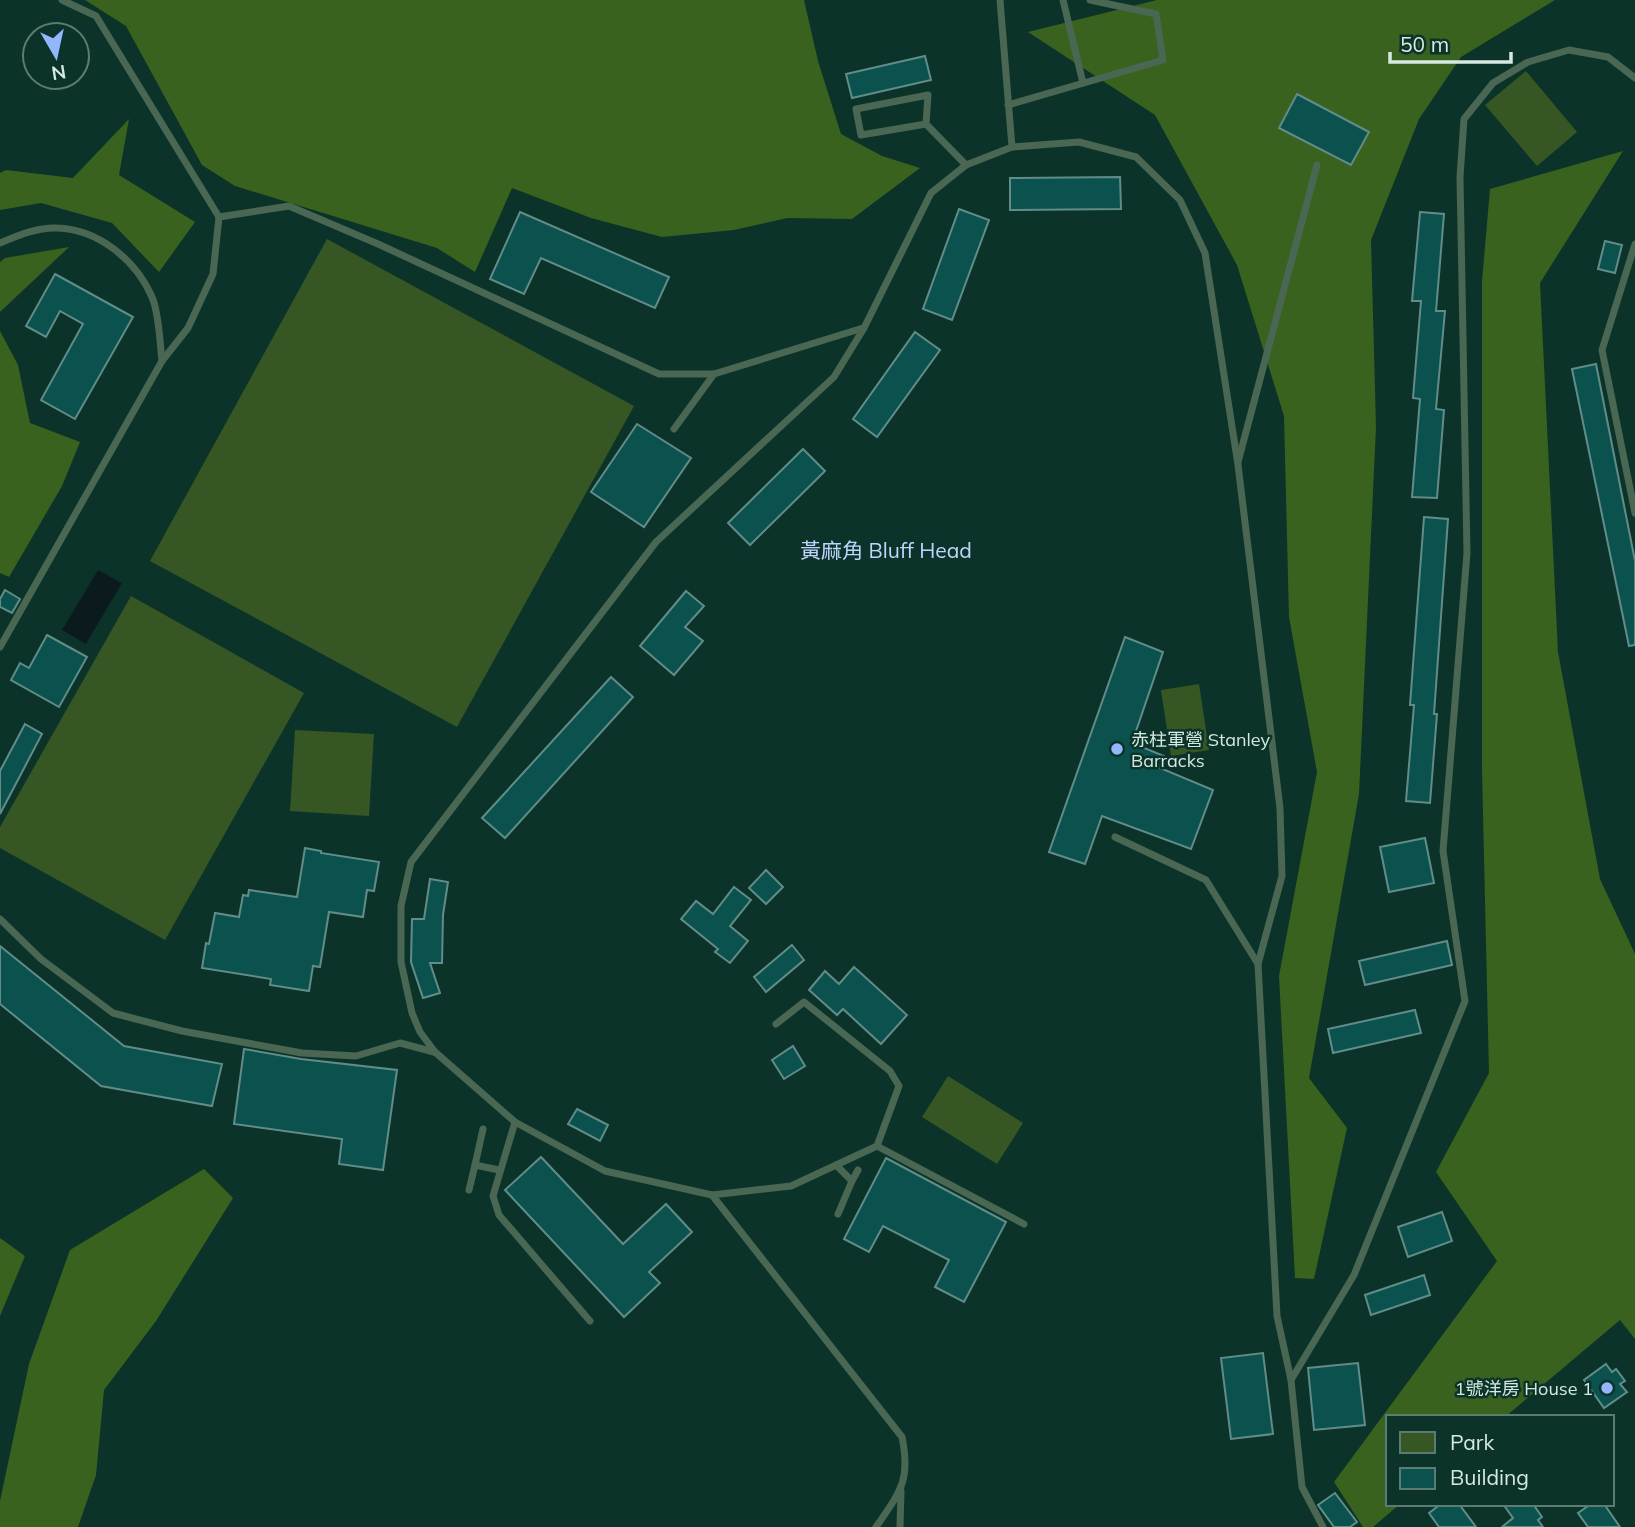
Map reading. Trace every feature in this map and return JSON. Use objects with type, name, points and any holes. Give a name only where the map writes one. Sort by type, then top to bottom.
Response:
[{"type":"lane","points":[[0,646],[162,361],[188,328],[213,274],[219,217],[96,16],[62,0]]},
{"type":"lane","points":[[1000,0],[1012,147]]},
{"type":"lane","points":[[1063,0],[1083,83]]},
{"type":"lane","points":[[1008,104],[1163,60],[1156,14],[1090,0]]},
{"type":"lane","points":[[1291,1380],[1354,1275],[1465,1001],[1443,851],[1467,553],[1460,177],[1464,118],[1493,83],[1528,62],[1569,50],[1608,57],[1635,78]]},
{"type":"lane","points":[[926,124],[861,135],[856,109],[928,95],[926,124],[965,164]]},
{"type":"lane","points":[[776,1024],[804,1002],[890,1071],[899,1086],[877,1146],[790,1186],[712,1195],[605,1171],[515,1122],[435,1052],[419,1032],[401,962],[401,906],[411,862],[656,542],[834,377],[864,328],[931,193],[965,164],[1012,147],[1079,142],[1136,157],[1180,200],[1205,253],[1238,465],[1280,808],[1282,876],[1258,964],[1277,1316],[1291,1380],[1302,1487],[1323,1527]]},
{"type":"lane","points":[[1238,465],[1317,165]]},
{"type":"lane","points":[[219,217],[289,206],[659,374],[714,374],[864,328]]},
{"type":"lane","points":[[0,243],[21,234],[56,228],[89,234],[118,252],[138,274],[153,299],[162,361]]},
{"type":"lane","points":[[1635,244],[1602,351],[1635,513]]},
{"type":"lane","points":[[674,429],[714,374]]},
{"type":"lane","points":[[1115,837],[1206,880],[1258,964]]},
{"type":"lane","points":[[0,919],[41,959],[113,1013],[182,1031],[302,1053],[356,1056],[400,1043],[435,1052]]},
{"type":"lane","points":[[515,1122],[493,1196],[499,1215],[590,1321]]},
{"type":"lane","points":[[469,1190],[483,1129]]},
{"type":"lane","points":[[877,1146],[1024,1224]]},
{"type":"lane","points":[[475,1165],[499,1170]]},
{"type":"lane","points":[[836,1165],[852,1181]]},
{"type":"lane","points":[[838,1214],[858,1170]]},
{"type":"lane","points":[[712,1195],[902,1437],[907,1460],[901,1490],[900,1527]]},
{"type":"lane","points":[[876,1527],[901,1490]]},
{"type":"green space","points":[[85,0],[804,0],[818,61],[841,134],[882,156],[920,168],[852,219],[787,218],[734,230],[662,237],[591,218],[512,188],[475,272],[437,248],[235,186],[202,165],[126,26]]},
{"type":"green space","points":[[1157,0],[1555,0],[1461,57],[1419,119],[1371,240],[1376,427],[1359,794],[1309,1078],[1347,1128],[1314,1279],[1295,1278],[1279,976],[1317,772],[1289,617],[1284,416],[1237,265],[1155,115],[1028,32]]},
{"type":"green space","points":[[1526,71],[1577,132],[1537,166],[1485,105]]},
{"type":"green space","points":[[129,119],[119,175],[195,222],[159,272],[112,223],[41,203],[0,210],[0,173],[6,170],[73,178]]},
{"type":"green space","points":[[1623,151],[1540,283],[1558,652],[1600,879],[1635,954],[1635,1339],[1620,1320],[1507,1415],[1386,1415],[1386,1506],[1398,1506],[1373,1527],[1363,1527],[1334,1482],[1497,1261],[1436,1172],[1489,1073],[1482,770],[1482,281],[1490,189]]},
{"type":"green space","points":[[327,239],[634,406],[457,727],[150,561]]},
{"type":"green space","points":[[69,247],[0,312],[0,262],[5,258]]},
{"type":"green space","points":[[0,331],[18,365],[30,423],[80,442],[62,486],[9,577],[0,573]]},
{"type":"green space","points":[[131,596],[304,693],[165,940],[0,848],[0,827]]},
{"type":"green space","points":[[1199,684],[1209,750],[1171,756],[1161,690]]},
{"type":"green space","points":[[295,730],[374,734],[369,816],[290,811]]},
{"type":"green space","points":[[948,1076],[1023,1123],[997,1164],[922,1117]]},
{"type":"green space","points":[[204,1169],[233,1198],[156,1321],[104,1390],[96,1475],[78,1527],[0,1527],[0,1501],[29,1364],[70,1250]]},
{"type":"green space","points":[[0,1238],[25,1256],[0,1316]]},
{"type":"shaded area","points":[[98,570],[122,583],[86,644],[62,630]]},
{"type":"building","points":[[925,56],[931,80],[852,98],[846,74]]},
{"type":"building","points":[[1297,94],[1369,132],[1351,165],[1279,128]]},
{"type":"building","points":[[1120,177],[1121,209],[1010,210],[1010,178]]},
{"type":"building","points":[[959,209],[989,220],[952,320],[923,309]]},
{"type":"building","points":[[520,212],[669,277],[655,308],[541,258],[524,294],[490,279]]},
{"type":"building","points":[[1420,212],[1444,214],[1436,311],[1445,311],[1436,409],[1444,410],[1437,498],[1412,497],[1420,399],[1413,398],[1421,301],[1412,301]]},
{"type":"building","points":[[1605,241],[1622,245],[1615,273],[1598,269]]},
{"type":"building","points":[[55,274],[133,317],[75,419],[41,400],[83,324],[60,311],[46,337],[26,326]]},
{"type":"building","points":[[915,332],[940,350],[877,437],[853,419]]},
{"type":"building","points":[[1596,364],[1635,561],[1635,645],[1629,646],[1572,369]]},
{"type":"building","points":[[637,424],[691,458],[644,527],[591,492]]},
{"type":"building","points":[[803,449],[825,471],[750,545],[728,523]]},
{"type":"building","points":[[1424,517],[1448,519],[1430,803],[1406,801]]},
{"type":"building","points":[[5,590],[20,599],[12,613],[0,607],[0,599]]},
{"type":"building","points":[[686,591],[704,606],[685,627],[703,641],[674,675],[640,646]]},
{"type":"building","points":[[47,635],[87,657],[59,707],[11,680],[20,663],[29,668]]},
{"type":"building","name":"赤柱軍營 Stanley Barracks","points":[[1125,637],[1163,652],[1132,743],[1164,756],[1160,768],[1213,790],[1191,849],[1102,816],[1085,864],[1049,852]]},
{"type":"building","points":[[611,677],[633,697],[505,838],[482,818]]},
{"type":"building","points":[[25,724],[42,734],[0,814],[0,771]]},
{"type":"building","points":[[1425,838],[1434,883],[1389,892],[1380,847]]},
{"type":"building","points":[[305,848],[379,862],[374,891],[367,890],[363,917],[329,912],[320,967],[313,966],[309,991],[270,985],[271,979],[202,968],[215,913],[239,917],[243,895],[248,896],[249,890],[297,897]]},
{"type":"building","points":[[766,870],[783,887],[766,904],[749,888]]},
{"type":"building","points":[[430,879],[448,882],[443,915],[442,963],[430,963],[440,993],[423,998],[411,962],[412,919],[424,919]]},
{"type":"building","points":[[734,887],[751,900],[730,926],[748,941],[730,963],[715,952],[718,949],[681,919],[696,901],[713,914]]},
{"type":"building","points":[[1447,941],[1452,965],[1365,985],[1359,961]]},
{"type":"building","points":[[792,945],[804,960],[766,992],[754,977]]},
{"type":"building","points":[[0,946],[124,1046],[222,1064],[212,1106],[101,1086],[0,1004]]},
{"type":"building","points":[[854,967],[907,1015],[881,1044],[843,1009],[837,1015],[809,990],[825,971],[839,984]]},
{"type":"building","points":[[1415,1010],[1421,1033],[1333,1053],[1328,1029]]},
{"type":"building","points":[[793,1046],[805,1066],[784,1079],[772,1060]]},
{"type":"building","points":[[244,1049],[301,1059],[397,1070],[383,1170],[339,1164],[342,1139],[234,1124]]},
{"type":"building","points":[[577,1109],[608,1125],[600,1141],[568,1124]]},
{"type":"building","points":[[541,1157],[623,1244],[666,1204],[692,1232],[649,1272],[660,1283],[624,1317],[505,1190]]},
{"type":"building","points":[[886,1158],[1006,1222],[964,1302],[935,1287],[949,1260],[883,1226],[869,1252],[844,1239]]},
{"type":"building","points":[[1442,1212],[1452,1241],[1408,1257],[1398,1227]]},
{"type":"building","points":[[1424,1275],[1430,1295],[1371,1315],[1365,1295]]},
{"type":"building","points":[[1263,1353],[1273,1434],[1231,1439],[1221,1358]]},
{"type":"building","points":[[1358,1363],[1365,1425],[1314,1430],[1308,1368]]},
{"type":"building","name":"1號洋房 House 1","points":[[1606,1364],[1612,1372],[1616,1369],[1625,1381],[1620,1384],[1627,1392],[1604,1408],[1584,1380]]},
{"type":"building","points":[[1335,1493],[1357,1522],[1350,1527],[1334,1527],[1318,1505]]},
{"type":"building","points":[[1438,1506],[1460,1506],[1476,1527],[1439,1527],[1429,1513]]},
{"type":"building","points":[[1504,1506],[1534,1506],[1542,1517],[1538,1520],[1543,1527],[1502,1527],[1513,1518]]},
{"type":"building","points":[[1588,1506],[1605,1506],[1620,1527],[1588,1527],[1578,1513]]},
{"type":"place","name":"赤柱軍營 Stanley Barracks","points":[[1117,749]]},
{"type":"place","name":"1號洋房 House 1","points":[[1607,1388]]},
{"type":"district","name":"黃麻角 Bluff Head","points":[[886,550]]}]
